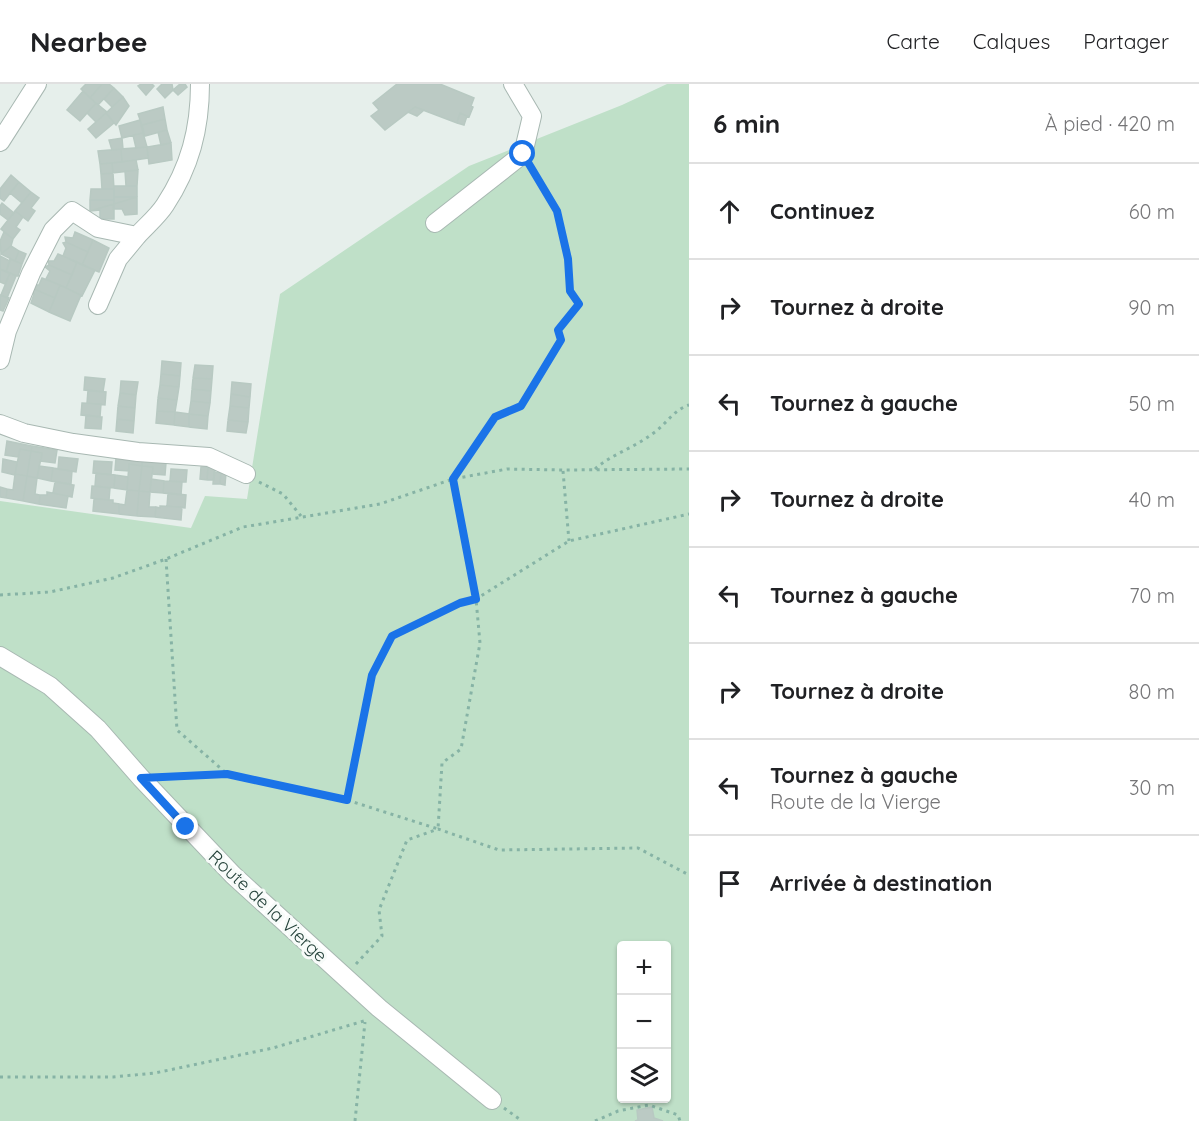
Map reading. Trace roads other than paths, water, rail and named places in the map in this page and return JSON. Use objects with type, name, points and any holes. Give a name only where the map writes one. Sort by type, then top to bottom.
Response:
[{"type":"street","points":[[0,142],[37,84]]},
{"type":"street","points":[[98,305],[118,259],[164,207],[183,172],[200,112],[200,84]]},
{"type":"street","points":[[435,223],[523,154],[532,116],[513,84]]},
{"type":"street","points":[[0,360],[7,331],[31,273],[66,207],[98,228],[137,236]]},
{"type":"street","points":[[0,424],[24,433],[73,443],[138,452],[209,457],[246,474]]},
{"type":"street","name":"Route de la Vierge","points":[[0,656],[50,686],[98,729],[233,875],[379,1008],[492,1100]]}]
